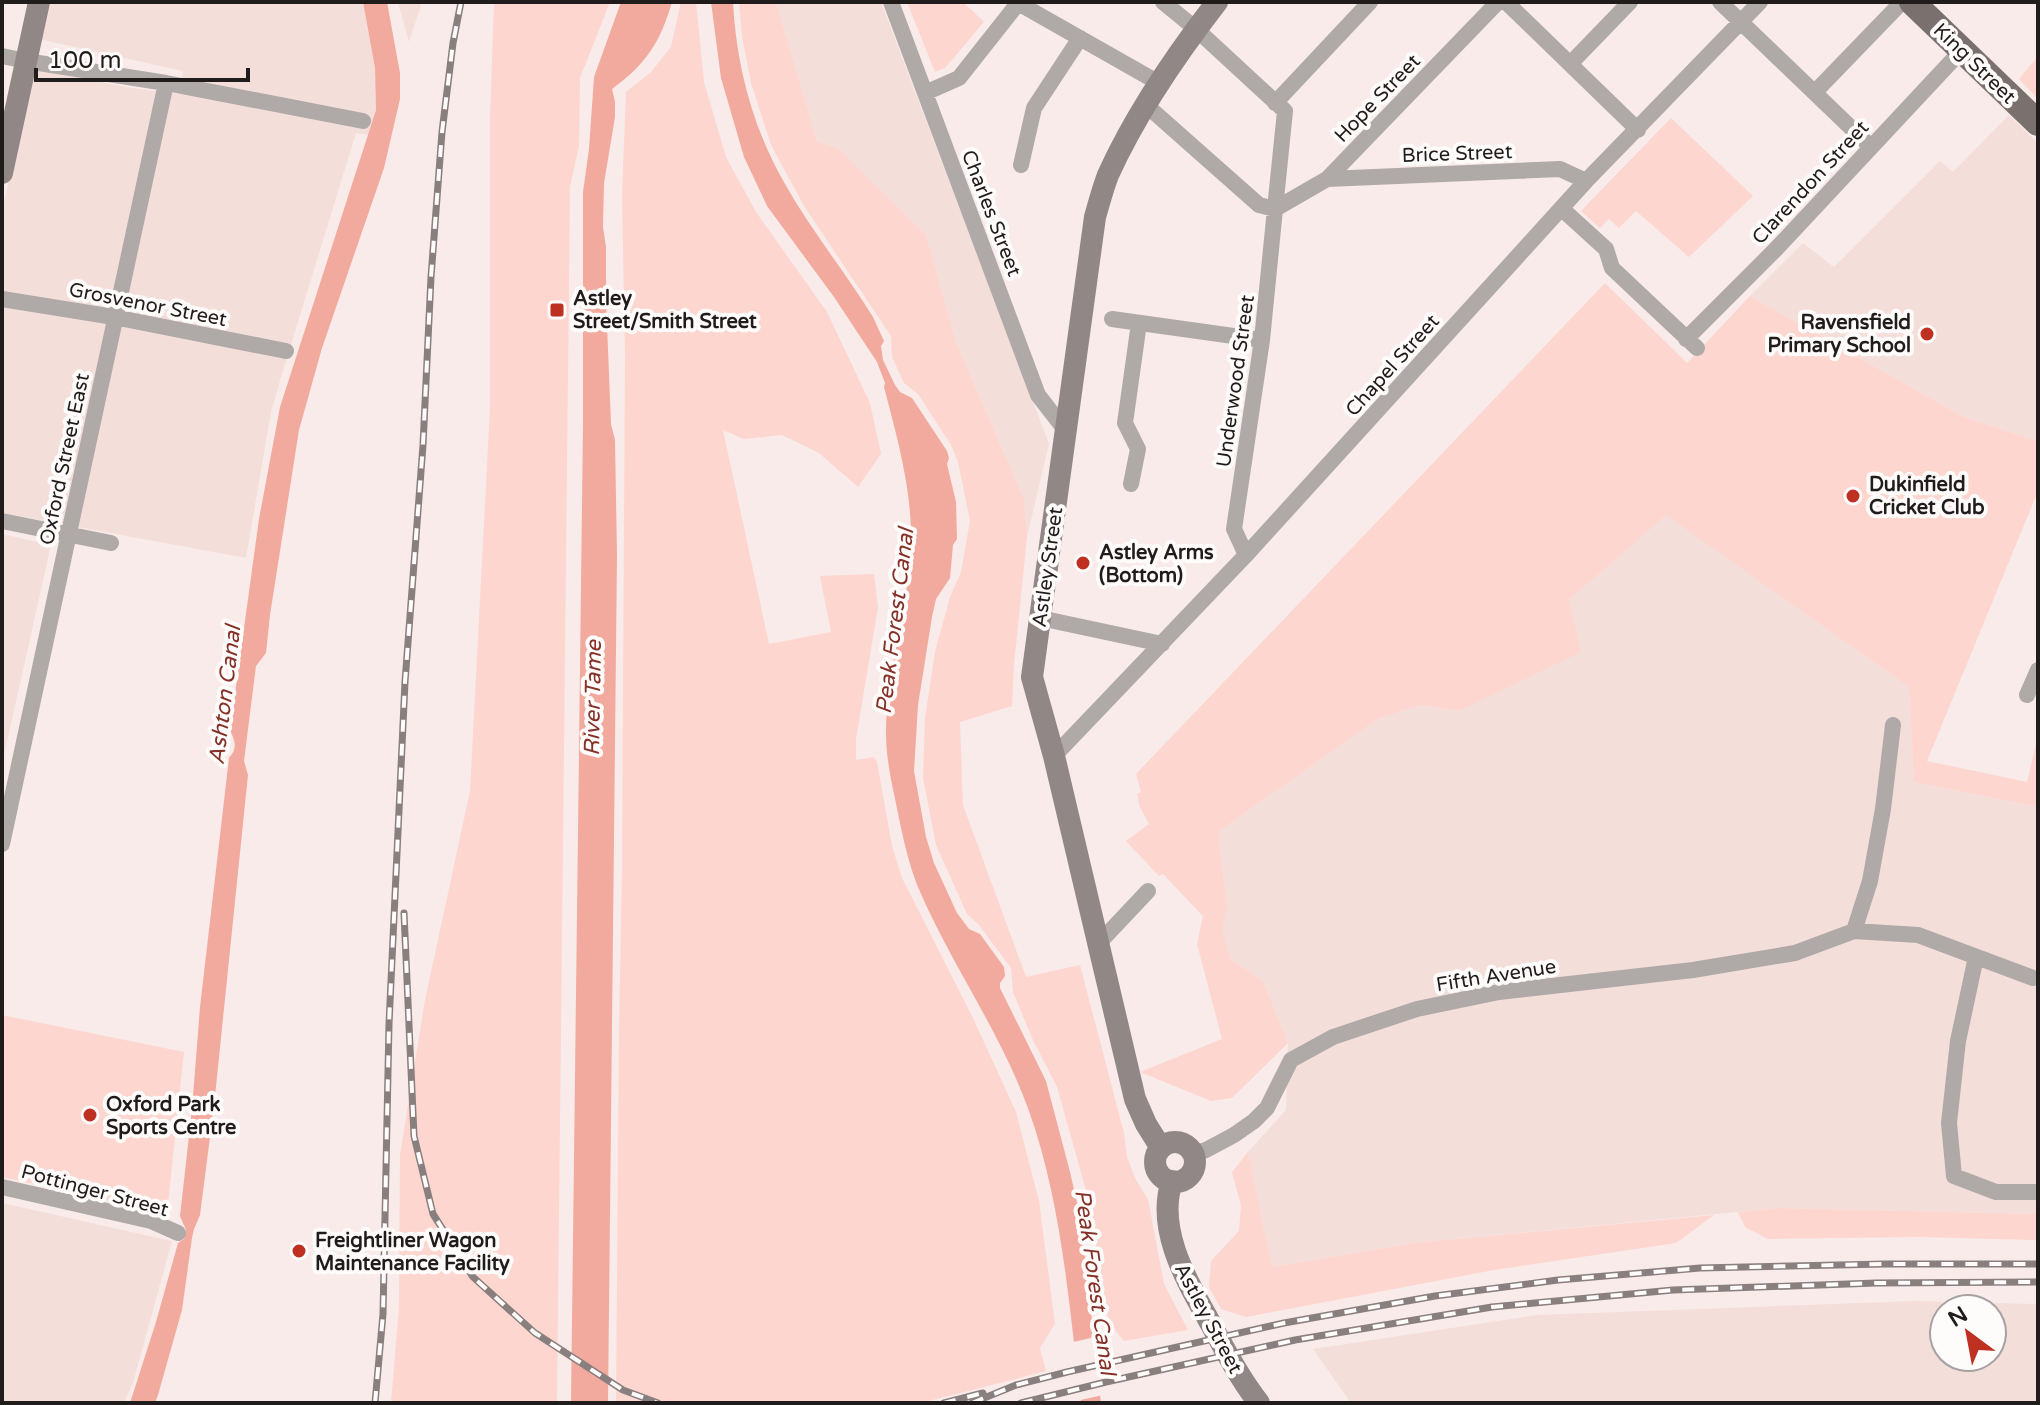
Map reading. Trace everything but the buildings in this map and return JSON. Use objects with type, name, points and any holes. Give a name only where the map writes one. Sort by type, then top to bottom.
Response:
[{"type":"main road","points":[[2,173],[39,2]]},
{"type":"main road","name":"Astley Street","points":[[1161,1148],[1135,1099],[1054,756],[1032,677],[1095,217],[1108,177],[1146,105],[1217,2]]},
{"type":"main road","name":"King Street","points":[[1912,2],[2038,123]]},
{"type":"main road","points":[[1178,1143],[1184,1145],[1193,1154],[1194,1165],[1189,1176],[1178,1182],[1161,1176],[1155,1165],[1161,1148],[1178,1143]]},
{"type":"main road","name":"Astley Street","points":[[1172,1181],[1169,1218],[1178,1262],[1242,1381],[1259,1403]]},
{"type":"street","name":"Charles Street","points":[[891,2],[1038,395],[1066,431]]},
{"type":"street","points":[[925,93],[959,78],[1018,2],[1159,83]]},
{"type":"street","points":[[1163,2],[1275,103],[1370,2]]},
{"type":"street","name":"Hope Street","points":[[1275,209],[1327,179],[1498,2]]},
{"type":"street","points":[[1506,2],[1638,130]]},
{"type":"street","points":[[1570,64],[1630,2]]},
{"type":"street","points":[[1720,2],[1871,147]]},
{"type":"street","name":"Chapel Street","points":[[1054,756],[1246,555],[1586,181],[1760,2]]},
{"type":"street","points":[[1815,92],[1902,2]]},
{"type":"street","points":[[1021,165],[1034,108],[1080,38]]},
{"type":"street","name":"Clarendon Street","points":[[1562,209],[1606,249],[1612,268],[1692,344],[1962,50]]},
{"type":"street","points":[[2,56],[166,83],[363,121]]},
{"type":"street","name":"Oxford Street East","points":[[2,844],[166,83]]},
{"type":"street","name":"Underwood Street","points":[[1246,555],[1234,529],[1262,340],[1285,111],[1275,103]]},
{"type":"street","points":[[1146,105],[1259,205],[1275,209]]},
{"type":"street","name":"Brice Street","points":[[1327,179],[1560,169],[1586,181]]},
{"type":"street","name":"Grosvenor Street","points":[[2,299],[114,317],[286,351]]},
{"type":"street","points":[[1112,319],[1262,340]]},
{"type":"street","points":[[1131,484],[1138,449],[1125,423],[1139,323]]},
{"type":"street","points":[[2,521],[111,543]]},
{"type":"street","points":[[1040,618],[1162,644]]},
{"type":"street","points":[[2027,695],[2038,670]]},
{"type":"street","points":[[1893,725],[1870,881],[1854,931],[1918,935],[2033,978]]},
{"type":"street","points":[[1098,944],[1148,891]]},
{"type":"street","name":"Fifth Avenue","points":[[1193,1154],[1234,1135],[1267,1108],[1291,1060],[1333,1037],[1385,1018],[1499,992],[1693,970],[1795,953],[1854,931]]},
{"type":"street","points":[[1976,957],[1958,1041],[1949,1123],[1954,1176],[1996,1192],[2038,1192]]},
{"type":"street","name":"Pottinger Street","points":[[2,1187],[151,1221],[178,1233]]},
{"type":"shaded area","points":[[46,2],[363,2],[375,68],[376,110],[369,135],[356,133],[282,374],[271,412],[246,558],[2,513],[2,211],[34,68],[178,94],[183,71],[39,39]]},
{"type":"shaded area","points":[[398,2],[422,2],[409,42]]},
{"type":"shaded area","points":[[494,2],[610,2],[580,78],[579,146],[570,187],[557,1403],[391,1403],[399,1307],[400,1155],[425,1000],[470,791],[490,408],[490,119]]},
{"type":"shaded area","points":[[681,2],[696,2],[704,82],[726,157],[756,212],[827,312],[870,403],[881,454],[858,487],[819,453],[782,435],[744,439],[723,430],[769,644],[831,632],[820,576],[874,574],[878,607],[856,739],[856,760],[874,757],[877,762],[892,846],[902,878],[973,1018],[1016,1112],[1039,1201],[1055,1324],[1040,1348],[1046,1371],[921,1403],[616,1403],[625,356],[622,194],[626,92],[651,72],[671,47]]},
{"type":"shaded area","points":[[739,2],[776,2],[817,142],[839,149],[926,235],[956,342],[1024,499],[1027,537],[1012,706],[960,722],[963,805],[1026,977],[1080,965],[1124,1133],[1127,1157],[1148,1199],[1164,1284],[1188,1330],[1124,1341],[1109,1323],[1089,1201],[1057,1087],[1013,992],[1011,968],[967,914],[936,845],[923,778],[925,718],[935,652],[950,597],[961,572],[970,521],[958,462],[951,445],[918,394],[904,383],[892,357],[891,336],[804,206],[771,145],[751,83]]},
{"type":"shaded area","points":[[776,2],[881,2],[1049,444],[1027,537],[1024,499],[956,342],[926,235],[839,149],[817,143]]},
{"type":"shaded area","points":[[907,2],[963,2],[984,22],[945,68],[935,72]]},
{"type":"shaded area","points":[[2038,56],[2038,99],[2019,79]]},
{"type":"shaded area","name":"Ravensfield Primary School","points":[[2009,115],[2038,143],[2038,441],[1962,416],[1750,296],[1803,243],[1834,267],[1940,161],[1953,172]]},
{"type":"shaded area","points":[[1671,118],[1753,196],[1689,257],[1636,211],[1619,228],[1609,219],[1600,228],[1581,211]]},
{"type":"shaded area","points":[[1605,283],[1687,363],[1750,296],[1962,416],[2038,441],[2038,491],[1927,761],[2027,782],[2038,736],[2038,807],[1914,782],[1909,687],[1666,515],[1569,600],[1581,652],[1459,711],[1420,705],[1378,719],[1218,832],[1227,905],[1222,931],[1231,959],[1263,981],[1288,1043],[1232,1098],[1211,1101],[1140,1072],[1222,1039],[1197,944],[1203,916],[1126,841],[1149,824],[1140,807],[1137,794],[1141,792],[1136,774]]},
{"type":"shaded area","points":[[1666,514],[1909,687],[1914,782],[2038,807],[2038,1214],[1779,1208],[1413,1243],[1272,1267],[1248,1152],[1286,1110],[1288,1043],[1263,981],[1231,959],[1221,931],[1227,905],[1218,832],[1378,719],[1420,705],[1459,711],[1569,600]]},
{"type":"shaded area","points":[[2,534],[51,545],[2,764]]},
{"type":"shaded area","name":"Oxford Park Sports Centre","points":[[2,1015],[184,1052],[167,1213],[2,1177]]},
{"type":"shaded area","points":[[1248,1152],[1272,1267],[1413,1243],[1714,1215],[1676,1243],[1494,1270],[1246,1317],[1221,1309],[1209,1287],[1211,1261],[1239,1231],[1241,1206],[1232,1172]]},
{"type":"shaded area","points":[[2,1203],[172,1241],[133,1383],[124,1403],[2,1403]]},
{"type":"shaded area","points":[[1779,1208],[2038,1214],[2038,1240],[1918,1237],[1768,1239],[1745,1227],[1738,1212]]},
{"type":"shaded area","points":[[1928,1301],[1928,1373],[2008,1373],[2008,1303],[2038,1304],[2038,1403],[1351,1403],[1313,1349],[1537,1315]]},
{"type":"water","points":[[363,2],[387,2],[400,73],[400,99],[384,168],[322,348],[299,430],[266,653],[256,666],[244,761],[248,775],[214,1106],[200,1215],[192,1238],[182,1310],[155,1403],[130,1403],[178,1243],[184,1239],[186,1230],[180,1216],[229,758],[235,748],[230,730],[259,519],[280,407],[376,110],[375,68]]},
{"type":"water","name":"River Tame","points":[[621,2],[672,2],[650,52],[634,71],[612,89],[615,117],[604,183],[603,227],[611,424],[615,440],[617,555],[608,1403],[571,1403],[583,192],[594,77]]},
{"type":"water","points":[[711,2],[733,2],[742,73],[755,119],[774,163],[806,218],[873,317],[884,341],[881,346],[883,360],[895,385],[900,392],[912,398],[949,458],[947,464],[956,502],[957,539],[953,545],[950,578],[936,599],[932,617],[918,705],[914,771],[934,863],[957,913],[969,929],[980,934],[1004,967],[1005,976],[1000,988],[1046,1081],[1081,1220],[1101,1403],[1081,1403],[1057,1218],[1029,1111],[1005,1055],[921,894],[899,819],[888,764],[886,734],[890,686],[909,566],[911,522],[903,463],[885,383],[877,362],[834,297],[767,206],[744,157],[721,78]]},
{"type":"pier","points":[[1099,1336],[1103,1395],[1076,1401],[1069,1343]]},
{"type":"railway","points":[[375,1403],[383,1314],[389,1024],[405,682],[442,132],[461,2]]},
{"type":"railway","points":[[404,913],[414,1136],[433,1214],[473,1277],[535,1333],[623,1390],[658,1403]]},
{"type":"railway","points":[[972,1403],[1016,1385],[1067,1372],[1284,1323],[1435,1296],[1558,1280],[1700,1268],[2038,1264]]},
{"type":"railway","points":[[1021,1403],[1295,1340],[1492,1307],[1673,1290],[1876,1283],[2038,1282]]},
{"type":"railway","points":[[944,1403],[983,1393]]},
{"type":"place","name":"Astley Street/Smith Street","points":[[557,310]]},
{"type":"place","name":"Ravensfield Primary School","points":[[1927,334]]},
{"type":"place","name":"Dukinfield Cricket Club","points":[[1853,496]]},
{"type":"place","name":"Astley Arms (Bottom)","points":[[1083,563]]},
{"type":"place","name":"Oxford Park Sports Centre","points":[[90,1115]]},
{"type":"place","name":"Freightliner Wagon Maintenance Facility","points":[[299,1251]]},
{"type":"water label","name":"Peak Forest Canal","points":[[894,621]]},
{"type":"water label","name":"Ashton Canal","points":[[224,695]]},
{"type":"water label","name":"Peak Forest Canal","points":[[1096,1282]]}]
